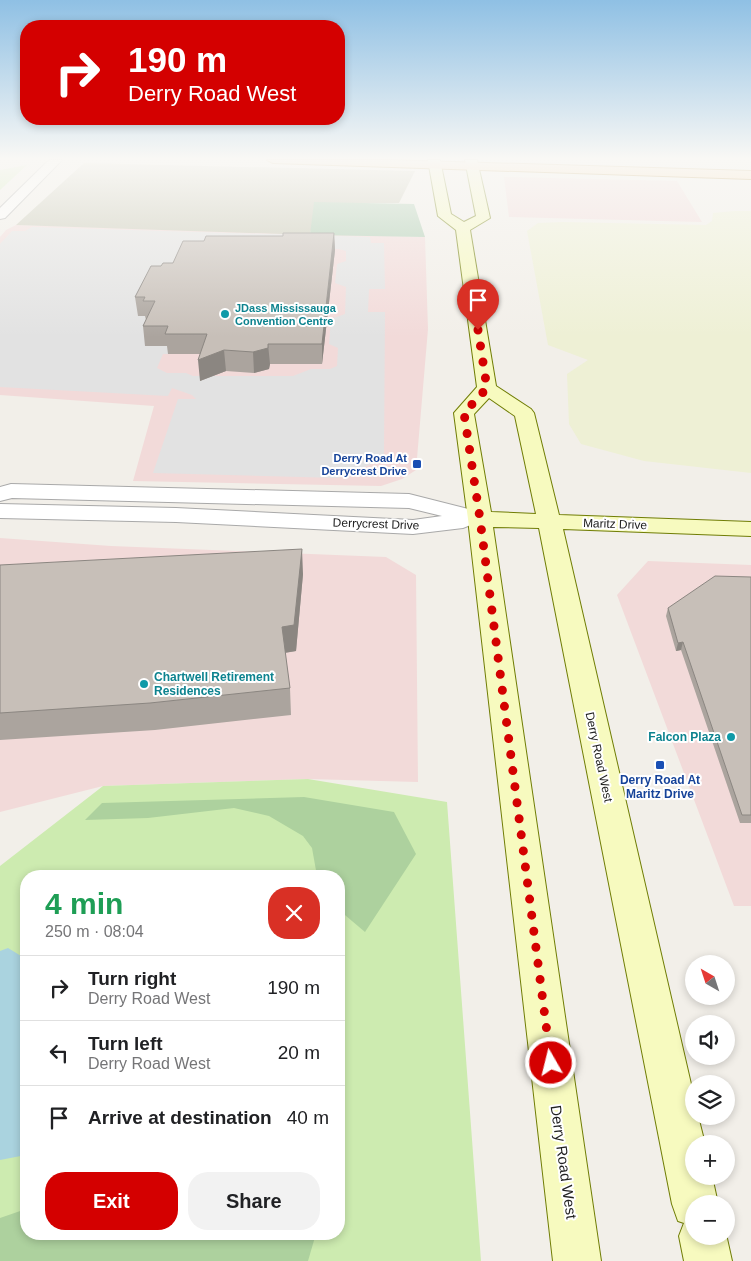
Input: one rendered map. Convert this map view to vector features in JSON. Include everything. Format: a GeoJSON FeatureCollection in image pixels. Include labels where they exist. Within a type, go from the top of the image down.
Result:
{"type":"FeatureCollection","features":[{"type":"Feature","properties":{"kind":"main road"},"geometry":{"type":"LineString","coordinates":[[449,219],[463,228],[487,388]]}},
{"type":"Feature","properties":{"kind":"main road"},"geometry":{"type":"LineString","coordinates":[[463,228],[481,219]]}},
{"type":"Feature","properties":{"kind":"main road","name":"Derry Road West"},"geometry":{"type":"LineString","coordinates":[[577,1261],[480,519],[464,413],[487,388],[524,413],[549,521],[693,1195]]}},
{"type":"Feature","properties":{"kind":"main road","name":"Maritz Drive"},"geometry":{"type":"LineString","coordinates":[[480,519],[751,529]]}},
{"type":"Feature","properties":{"kind":"main road"},"geometry":{"type":"LineString","coordinates":[[705,1245],[708,1261]]}},
{"type":"Feature","properties":{"kind":"street","name":"Derrycrest Drive"},"geometry":{"type":"LineString","coordinates":[[0,494],[11,491],[409,501],[480,519]]}},
{"type":"Feature","properties":{"kind":"street","name":"Derrycrest Drive"},"geometry":{"type":"LineString","coordinates":[[0,511],[176,515],[413,527],[480,519]]}},
{"type":"Feature","properties":{"kind":"shaded area"},"geometry":{"type":"Polygon","coordinates":[[[23,219],[314,219],[310,235],[16,225],[23,219]]]}},
{"type":"Feature","properties":{"kind":"shaded area"},"geometry":{"type":"Polygon","coordinates":[[[580,219],[700,219],[702,222],[580,219]]]}},
{"type":"Feature","properties":{"kind":"shaded area"},"geometry":{"type":"Polygon","coordinates":[[[712,219],[751,219],[751,473],[644,461],[581,444],[569,424],[567,374],[588,360],[548,345],[527,231],[538,223],[706,225],[712,219]]]}},
{"type":"Feature","properties":{"kind":"shaded area"},"geometry":{"type":"Polygon","coordinates":[[[16,225],[425,237],[428,329],[416,470],[402,479],[381,486],[133,481],[154,406],[0,395],[0,237],[6,230],[16,225]]]}},
{"type":"Feature","properties":{"kind":"shaded area"},"geometry":{"type":"Polygon","coordinates":[[[32,227],[370,237],[371,243],[384,243],[385,289],[369,289],[368,312],[385,312],[384,453],[379,461],[338,478],[153,473],[178,399],[196,399],[192,395],[172,388],[168,396],[0,387],[0,244],[12,231],[25,231],[32,227]],[[265,248],[138,316],[148,316],[171,346],[168,354],[163,354],[157,368],[167,373],[186,373],[193,376],[293,376],[311,369],[330,369],[337,366],[338,348],[329,344],[331,319],[345,314],[346,287],[335,283],[337,264],[346,261],[346,251],[339,249],[265,248]]]}},
{"type":"Feature","properties":{"kind":"shaded area"},"geometry":{"type":"Polygon","coordinates":[[[0,538],[111,546],[386,557],[416,575],[418,782],[308,779],[103,786],[0,812],[0,538]]]}},
{"type":"Feature","properties":{"kind":"shaded area"},"geometry":{"type":"Polygon","coordinates":[[[648,561],[751,565],[751,906],[734,906],[617,595],[648,561]]]}},
{"type":"Feature","properties":{"kind":"green space"},"geometry":{"type":"Polygon","coordinates":[[[312,219],[419,219],[425,237],[310,235],[312,219]]]}},
{"type":"Feature","properties":{"kind":"green space"},"geometry":{"type":"Polygon","coordinates":[[[308,779],[447,802],[481,1261],[0,1261],[0,866],[103,786],[308,779]]]}},
{"type":"Feature","properties":{"kind":"green space"},"geometry":{"type":"Polygon","coordinates":[[[304,797],[394,812],[416,854],[365,932],[345,915],[345,870],[316,870],[312,848],[303,836],[269,816],[234,808],[148,818],[85,820],[102,803],[304,797]]]}},
{"type":"Feature","properties":{"kind":"green space"},"geometry":{"type":"Polygon","coordinates":[[[20,1211],[20,1240],[314,1240],[308,1261],[0,1261],[0,1218],[20,1211]]]}},
{"type":"Feature","properties":{"kind":"water"},"geometry":{"type":"Polygon","coordinates":[[[8,948],[20,955],[20,1156],[0,1160],[0,951],[8,948]]]}},
{"type":"Feature","properties":{"kind":"building","name":"JDass Mississauga Convention Centre"},"geometry":{"type":"Polygon","coordinates":[[[283,233],[334,233],[322,344],[268,344],[268,348],[253,352],[224,350],[198,360],[207,334],[165,334],[168,326],[143,326],[155,301],[143,301],[145,297],[135,297],[151,266],[173,263],[183,241],[204,241],[206,236],[283,236],[283,233]]]}},
{"type":"Feature","properties":{"kind":"building","name":"Chartwell Retirement Residences"},"geometry":{"type":"Polygon","coordinates":[[[302,549],[294,625],[282,627],[290,688],[150,703],[0,713],[0,565],[302,549]]]}},
{"type":"Feature","properties":{"kind":"building","name":"Falcon Plaza"},"geometry":{"type":"Polygon","coordinates":[[[715,576],[751,577],[751,815],[742,815],[683,642],[678,643],[668,608],[715,576]]]}},
{"type":"Feature","properties":{"kind":"place","name":"JDass Mississauga Convention Centre"},"geometry":{"type":"Point","coordinates":[225,314]}},
{"type":"Feature","properties":{"kind":"place","name":"Derry Road At Derrycrest Drive"},"geometry":{"type":"Point","coordinates":[417,464]}},
{"type":"Feature","properties":{"kind":"place","name":"Chartwell Retirement Residences"},"geometry":{"type":"Point","coordinates":[144,684]}},
{"type":"Feature","properties":{"kind":"place","name":"Falcon Plaza"},"geometry":{"type":"Point","coordinates":[731,737]}},
{"type":"Feature","properties":{"kind":"place","name":"Derry Road At Maritz Drive"},"geometry":{"type":"Point","coordinates":[660,765]}},
{"type":"Feature","properties":{"kind":"route"},"geometry":{"type":"LineString","coordinates":[[478,330],[487,388],[464,413],[480,519],[551,1063]]}}]}
